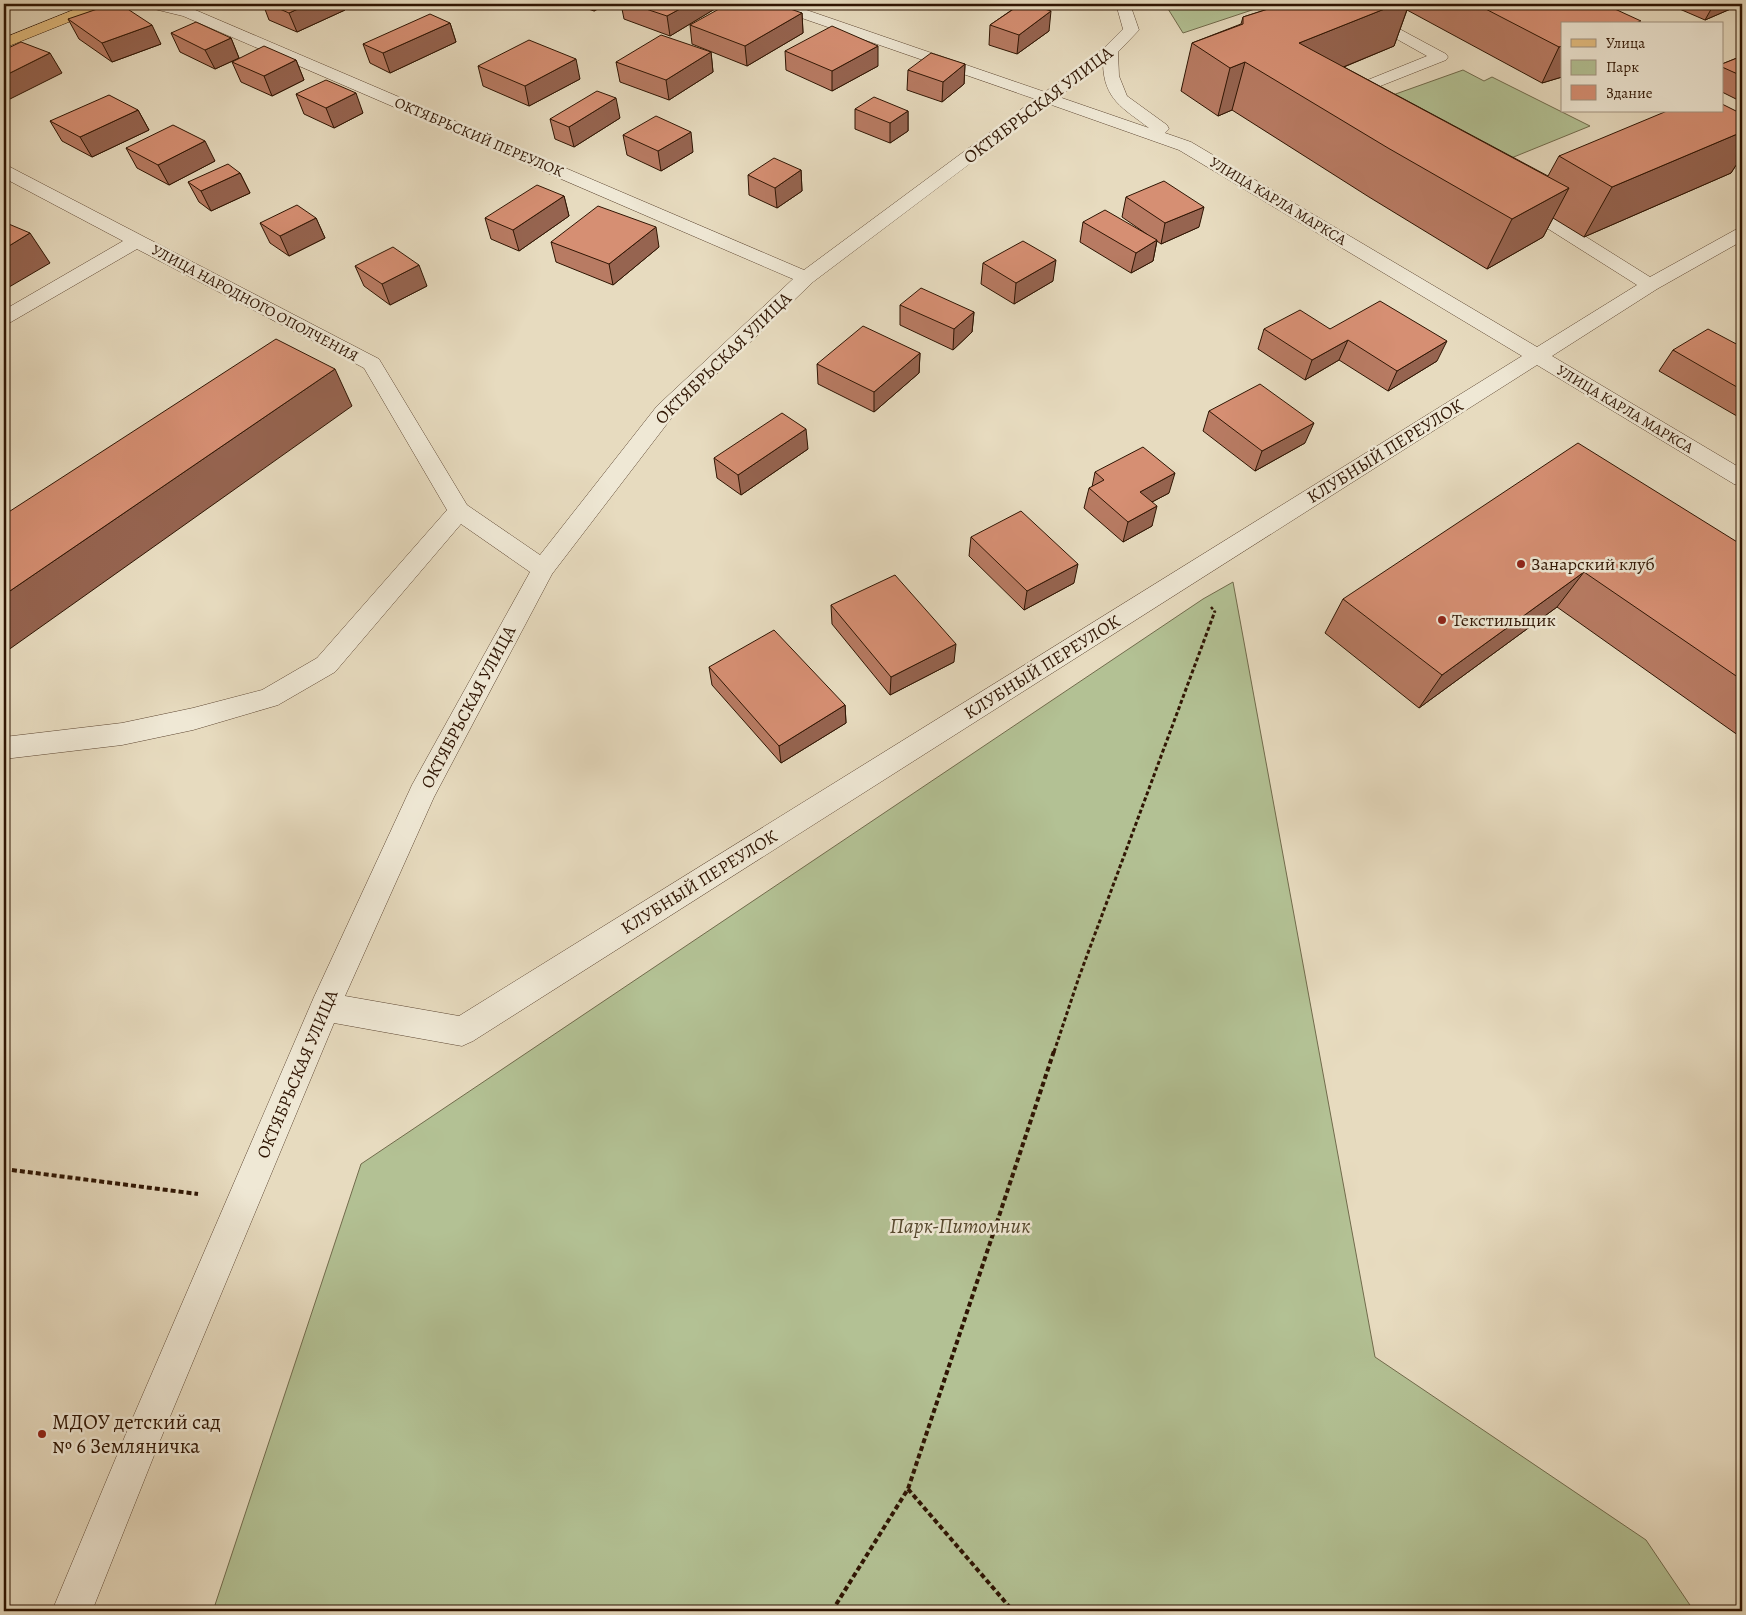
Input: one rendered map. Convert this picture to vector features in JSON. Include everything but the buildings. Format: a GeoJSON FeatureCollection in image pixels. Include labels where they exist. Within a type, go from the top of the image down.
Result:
{"type":"FeatureCollection","features":[{"type":"Feature","properties":{"kind":"main road"},"geometry":{"type":"LineString","coordinates":[[4,43],[101,4]]}},
{"type":"Feature","properties":{"kind":"street","name":"ОКТЯБРЬСКИЙ ПЕРЕУЛОК"},"geometry":{"type":"LineString","coordinates":[[151,4],[188,12],[806,278]]}},
{"type":"Feature","properties":{"kind":"street","name":"УЛИЦА КАРЛА МАРКСА"},"geometry":{"type":"LineString","coordinates":[[775,4],[1185,146],[1742,479]]}},
{"type":"Feature","properties":{"kind":"street","name":"ОКТЯБРЬСКАЯ УЛИЦА"},"geometry":{"type":"LineString","coordinates":[[72,1611],[325,1007],[422,793],[543,569],[665,411],[806,278],[1110,52],[1132,30],[1123,4]]}},
{"type":"Feature","properties":{"kind":"street"},"geometry":{"type":"LineString","coordinates":[[1355,10],[1440,57],[1339,97],[1356,107]]}},
{"type":"Feature","properties":{"kind":"street"},"geometry":{"type":"LineString","coordinates":[[1110,52],[1111,76],[1120,98],[1185,146]]}},
{"type":"Feature","properties":{"kind":"street","name":"УЛИЦА НАРОДНОГО ОПОЛЧЕНИЯ"},"geometry":{"type":"LineString","coordinates":[[4,171],[372,364],[459,510],[543,569]]}},
{"type":"Feature","properties":{"kind":"street"},"geometry":{"type":"LineString","coordinates":[[1527,188],[1505,194],[1650,285]]}},
{"type":"Feature","properties":{"kind":"street","name":"КЛУБНЫЙ ПЕРЕУЛОК"},"geometry":{"type":"LineString","coordinates":[[325,1007],[462,1031],[1650,285],[1742,234]]}},
{"type":"Feature","properties":{"kind":"street"},"geometry":{"type":"LineString","coordinates":[[4,318],[137,241]]}},
{"type":"Feature","properties":{"kind":"street"},"geometry":{"type":"LineString","coordinates":[[4,748],[122,734],[194,719],[269,698],[326,665],[459,510]]}},
{"type":"Feature","properties":{"kind":"path"},"geometry":{"type":"LineString","coordinates":[[832,1611],[908,1489],[1078,977],[1215,611],[1182,578]]}},
{"type":"Feature","properties":{"kind":"path"},"geometry":{"type":"LineString","coordinates":[[4,1169],[243,1200]]}},
{"type":"Feature","properties":{"kind":"path"},"geometry":{"type":"LineString","coordinates":[[908,1489],[1013,1611]]}},
{"type":"Feature","properties":{"kind":"green space"},"geometry":{"type":"Polygon","coordinates":[[[1165,4],[1297,4],[1276,16],[1261,7],[1183,33],[1165,4]]]}},
{"type":"Feature","properties":{"kind":"green space"},"geometry":{"type":"Polygon","coordinates":[[[1463,70],[1484,81],[1492,77],[1590,126],[1499,163],[1376,101],[1463,70]]]}},
{"type":"Feature","properties":{"kind":"green space","name":"Парк-Питомник"},"geometry":{"type":"Polygon","coordinates":[[[1233,582],[1375,1357],[1646,1540],[1694,1611],[213,1611],[361,1164],[1203,599],[1233,582]]]}},
{"type":"Feature","properties":{"kind":"place","name":"Занарский клуб"},"geometry":{"type":"Point","coordinates":[1521,564]}},
{"type":"Feature","properties":{"kind":"place","name":"Текстильщик"},"geometry":{"type":"Point","coordinates":[1442,620]}},
{"type":"Feature","properties":{"kind":"place","name":"МДОУ детский сад № 6 Земляничка"},"geometry":{"type":"Point","coordinates":[42,1434]}}]}
